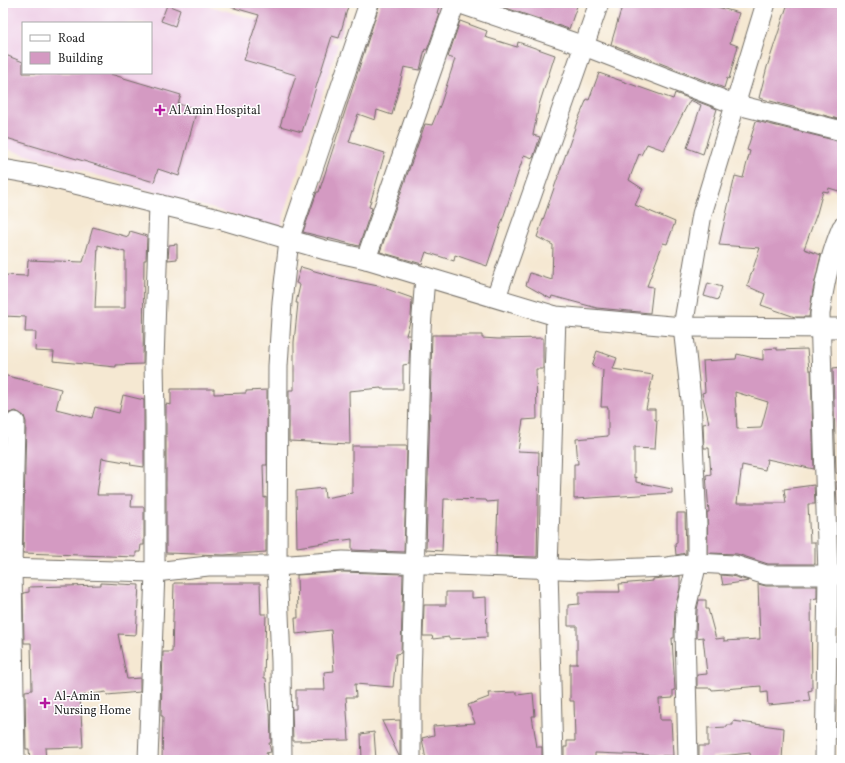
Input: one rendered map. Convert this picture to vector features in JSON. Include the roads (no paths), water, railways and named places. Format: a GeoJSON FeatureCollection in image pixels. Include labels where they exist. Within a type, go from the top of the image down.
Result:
{"type":"FeatureCollection","features":[{"type":"Feature","properties":{"kind":"street"},"geometry":{"type":"LineString","coordinates":[[282,760],[281,662],[277,566],[278,366],[282,302],[289,240],[369,3]]}},
{"type":"Feature","properties":{"kind":"street"},"geometry":{"type":"LineString","coordinates":[[366,259],[457,3],[584,46],[734,104],[842,131]]}},
{"type":"Feature","properties":{"kind":"street"},"geometry":{"type":"LineString","coordinates":[[496,298],[598,3]]}},
{"type":"Feature","properties":{"kind":"street"},"geometry":{"type":"LineString","coordinates":[[688,760],[685,630],[686,608],[697,563],[696,476],[691,400],[683,327],[702,214],[734,104],[766,3]]}},
{"type":"Feature","properties":{"kind":"street"},"geometry":{"type":"LineString","coordinates":[[3,169],[38,175],[219,219],[289,240],[366,259],[425,278],[556,316],[683,327],[842,328]]}},
{"type":"Feature","properties":{"kind":"street"},"geometry":{"type":"LineString","coordinates":[[148,760],[155,572],[154,362],[159,204]]}},
{"type":"Feature","properties":{"kind":"street"},"geometry":{"type":"LineString","coordinates":[[826,760],[835,575],[820,328],[824,286],[835,244],[842,227]]}},
{"type":"Feature","properties":{"kind":"street"},"geometry":{"type":"LineString","coordinates":[[412,760],[414,564],[421,329],[425,278]]}},
{"type":"Feature","properties":{"kind":"street"},"geometry":{"type":"LineString","coordinates":[[553,760],[548,569],[556,316]]}},
{"type":"Feature","properties":{"kind":"street"},"geometry":{"type":"LineString","coordinates":[[15,422],[7,567],[15,760]]}},
{"type":"Feature","properties":{"kind":"street"},"geometry":{"type":"LineString","coordinates":[[7,567],[155,572],[208,566],[277,566],[343,561],[414,564],[474,564],[548,569],[667,567],[697,563],[734,565],[766,575],[835,575]]}},
{"type":"Feature","properties":{"kind":"place","name":"Al Amin Hospital"},"geometry":{"type":"Point","coordinates":[160,110]}},
{"type":"Feature","properties":{"kind":"place","name":"Al-Amin Nursing Home"},"geometry":{"type":"Point","coordinates":[45,703]}}]}
